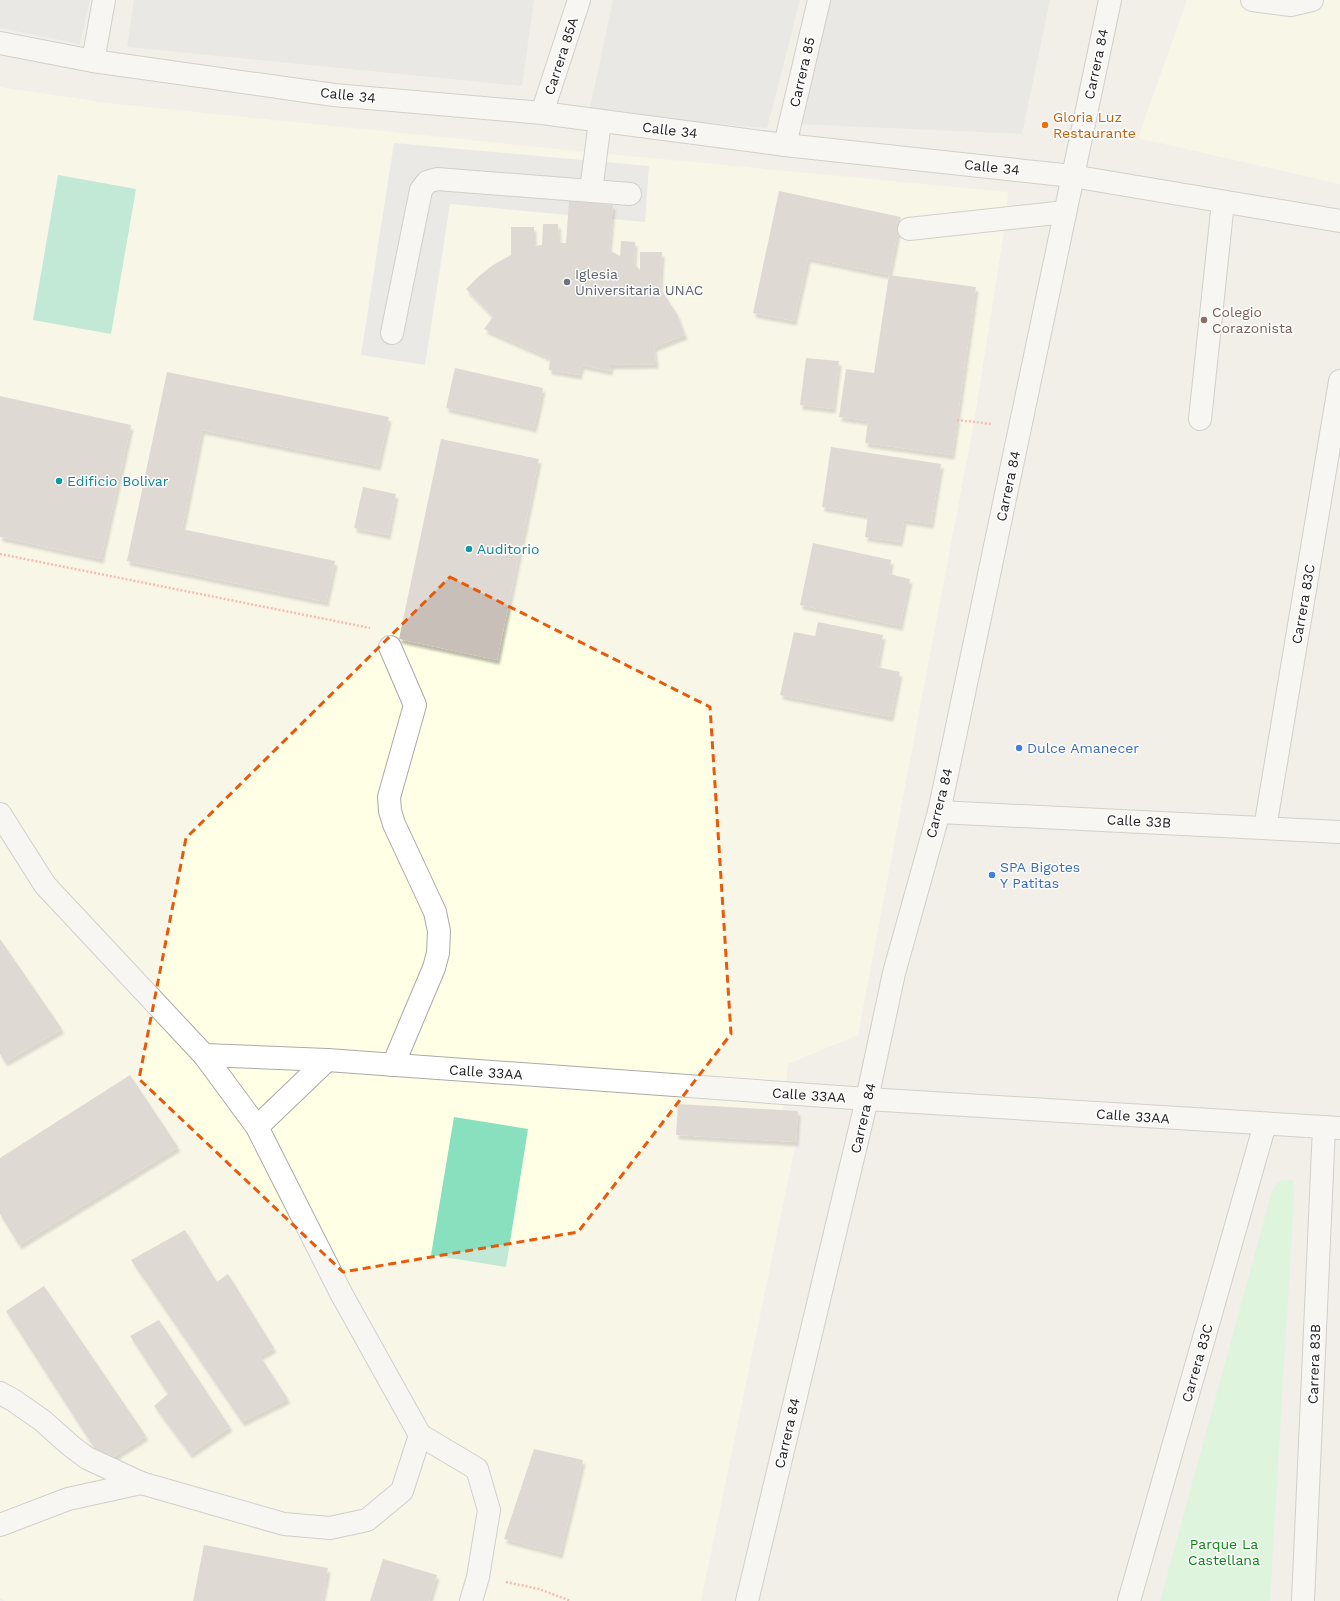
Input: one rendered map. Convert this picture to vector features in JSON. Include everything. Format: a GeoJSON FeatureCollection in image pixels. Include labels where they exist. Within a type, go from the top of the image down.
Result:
{"type":"FeatureCollection","features":[{"type":"Feature","properties":{"kind":"street"},"geometry":{"type":"LineString","coordinates":[[93,61],[104,0]]}},
{"type":"Feature","properties":{"kind":"street","name":"Carrera 85A"},"geometry":{"type":"LineString","coordinates":[[542,113],[579,0]]}},
{"type":"Feature","properties":{"kind":"street","name":"Carrera 85"},"geometry":{"type":"LineString","coordinates":[[785,144],[819,0]]}},
{"type":"Feature","properties":{"kind":"street","name":"Carrera 84"},"geometry":{"type":"LineString","coordinates":[[747,1601],[867,1099],[894,972],[939,812],[1110,0]]}},
{"type":"Feature","properties":{"kind":"street"},"geometry":{"type":"LineString","coordinates":[[1252,0],[1291,5],[1312,0]]}},
{"type":"Feature","properties":{"kind":"street","name":"Calle 34"},"geometry":{"type":"LineString","coordinates":[[0,43],[93,61],[334,95],[542,113],[785,144],[1072,176],[1340,221]]}},
{"type":"Feature","properties":{"kind":"street"},"geometry":{"type":"LineString","coordinates":[[592,191],[600,121]]}},
{"type":"Feature","properties":{"kind":"street"},"geometry":{"type":"LineString","coordinates":[[392,333],[421,190],[427,182],[436,179],[630,194]]}},
{"type":"Feature","properties":{"kind":"street"},"geometry":{"type":"LineString","coordinates":[[1200,418],[1223,202]]}},
{"type":"Feature","properties":{"kind":"street"},"geometry":{"type":"LineString","coordinates":[[909,229],[1065,212]]}},
{"type":"Feature","properties":{"kind":"street","name":"Carrera 83C"},"geometry":{"type":"LineString","coordinates":[[1265,828],[1340,381]]}},
{"type":"Feature","properties":{"kind":"street"},"geometry":{"type":"LineString","coordinates":[[390,648],[414,705],[389,797],[390,810],[394,824],[435,912],[439,931],[438,953],[434,968],[393,1065]]}},
{"type":"Feature","properties":{"kind":"street","name":"Calle 33B"},"geometry":{"type":"LineString","coordinates":[[939,812],[1340,832]]}},
{"type":"Feature","properties":{"kind":"street"},"geometry":{"type":"LineString","coordinates":[[0,814],[45,885],[204,1055],[257,1127],[342,1295],[420,1435],[477,1469],[489,1510],[478,1577],[471,1601]]}},
{"type":"Feature","properties":{"kind":"street","name":"Calle 33AA"},"geometry":{"type":"LineString","coordinates":[[204,1055],[327,1060],[867,1099],[1332,1128]]}},
{"type":"Feature","properties":{"kind":"street"},"geometry":{"type":"LineString","coordinates":[[257,1127],[327,1060]]}},
{"type":"Feature","properties":{"kind":"street","name":"Carrera 83C"},"geometry":{"type":"LineString","coordinates":[[1129,1601],[1264,1124]]}},
{"type":"Feature","properties":{"kind":"street","name":"Carrera 83B"},"geometry":{"type":"LineString","coordinates":[[1303,1601],[1332,1128]]}},
{"type":"Feature","properties":{"kind":"street"},"geometry":{"type":"LineString","coordinates":[[0,1393],[38,1417],[87,1458],[142,1483],[284,1524],[330,1528],[367,1520],[402,1491],[420,1435]]}},
{"type":"Feature","properties":{"kind":"street"},"geometry":{"type":"LineString","coordinates":[[0,1525],[68,1499],[142,1483]]}},
{"type":"Feature","properties":{"kind":"path"},"geometry":{"type":"LineString","coordinates":[[957,420],[1020,428]]}},
{"type":"Feature","properties":{"kind":"path"},"geometry":{"type":"LineString","coordinates":[[0,554],[379,629],[390,648]]}},
{"type":"Feature","properties":{"kind":"path"},"geometry":{"type":"LineString","coordinates":[[478,1577],[539,1589],[571,1601]]}},
{"type":"Feature","properties":{"kind":"highlighted area"},"geometry":{"type":"Polygon","coordinates":[[[450,577],[710,707],[731,1034],[578,1232],[343,1272],[139,1079],[186,838],[450,577]]]}},
{"type":"Feature","properties":{"kind":"shaded area"},"geometry":{"type":"Polygon","coordinates":[[[0,0],[90,0],[80,44],[0,28],[0,0]]]}},
{"type":"Feature","properties":{"kind":"shaded area"},"geometry":{"type":"Polygon","coordinates":[[[134,0],[534,0],[522,86],[127,47],[134,0]]]}},
{"type":"Feature","properties":{"kind":"shaded area"},"geometry":{"type":"Polygon","coordinates":[[[613,0],[800,0],[767,128],[589,113],[613,0]]]}},
{"type":"Feature","properties":{"kind":"shaded area"},"geometry":{"type":"Polygon","coordinates":[[[830,0],[1050,0],[1022,134],[797,124],[830,0]]]}},
{"type":"Feature","properties":{"kind":"shaded area"},"geometry":{"type":"Polygon","coordinates":[[[1187,0],[1340,0],[1340,184],[1138,138],[1187,0]]]}},
{"type":"Feature","properties":{"kind":"shaded area"},"geometry":{"type":"Polygon","coordinates":[[[0,87],[108,103],[597,153],[1008,192],[1006,219],[974,422],[858,1035],[788,1064],[783,1110],[798,1111],[796,1142],[701,1601],[6,1601],[0,1598],[0,87]]]}},
{"type":"Feature","properties":{"kind":"shaded area"},"geometry":{"type":"Polygon","coordinates":[[[394,143],[649,166],[645,222],[612,219],[613,206],[568,215],[450,204],[425,365],[361,355],[394,143]]]}},
{"type":"Feature","properties":{"kind":"green space"},"geometry":{"type":"Polygon","coordinates":[[[58,175],[136,189],[111,334],[33,320],[58,175]]]}},
{"type":"Feature","properties":{"kind":"green space"},"geometry":{"type":"Polygon","coordinates":[[[454,1117],[528,1129],[506,1267],[431,1255],[454,1117]]]}},
{"type":"Feature","properties":{"kind":"green space","name":"Parque La Castellana"},"geometry":{"type":"Polygon","coordinates":[[[1283,1180],[1293,1181],[1294,1198],[1270,1601],[1160,1601],[1272,1191],[1277,1183],[1283,1180]]]}},
{"type":"Feature","properties":{"kind":"building"},"geometry":{"type":"Polygon","coordinates":[[[779,191],[901,217],[889,275],[808,258],[794,321],[753,313],[779,191]]]}},
{"type":"Feature","properties":{"kind":"building","name":"Iglesia Universitaria UNAC"},"geometry":{"type":"Polygon","coordinates":[[[569,201],[613,205],[609,250],[620,256],[621,241],[635,242],[634,263],[640,270],[640,252],[662,252],[660,288],[677,314],[685,335],[654,347],[656,364],[611,365],[610,371],[582,365],[579,375],[549,370],[550,358],[484,329],[493,317],[466,289],[493,265],[511,255],[511,227],[534,227],[534,246],[542,245],[543,224],[558,224],[559,243],[566,243],[569,201]]]}},
{"type":"Feature","properties":{"kind":"building"},"geometry":{"type":"Polygon","coordinates":[[[889,275],[976,287],[952,455],[865,443],[868,421],[839,417],[846,369],[874,373],[889,275]]]}},
{"type":"Feature","properties":{"kind":"building"},"geometry":{"type":"Polygon","coordinates":[[[806,358],[839,361],[833,409],[800,405],[806,358]]]}},
{"type":"Feature","properties":{"kind":"building"},"geometry":{"type":"Polygon","coordinates":[[[455,368],[543,388],[534,428],[446,408],[455,368]]]}},
{"type":"Feature","properties":{"kind":"building"},"geometry":{"type":"Polygon","coordinates":[[[167,372],[389,417],[378,466],[202,430],[182,529],[335,561],[326,602],[127,561],[167,372]]]}},
{"type":"Feature","properties":{"kind":"building","name":"Edificio Bolivar"},"geometry":{"type":"Polygon","coordinates":[[[0,396],[131,425],[101,559],[0,537],[0,396]]]}},
{"type":"Feature","properties":{"kind":"building","name":"Auditorio"},"geometry":{"type":"Polygon","coordinates":[[[441,439],[539,459],[497,660],[399,639],[441,439]]]}},
{"type":"Feature","properties":{"kind":"building"},"geometry":{"type":"Polygon","coordinates":[[[831,447],[941,464],[931,524],[904,520],[900,542],[865,537],[868,515],[822,507],[831,447]]]}},
{"type":"Feature","properties":{"kind":"building"},"geometry":{"type":"Polygon","coordinates":[[[363,487],[396,494],[388,535],[354,528],[363,487]]]}},
{"type":"Feature","properties":{"kind":"building"},"geometry":{"type":"Polygon","coordinates":[[[813,543],[891,560],[889,574],[910,579],[900,626],[800,605],[813,543]]]}},
{"type":"Feature","properties":{"kind":"building"},"geometry":{"type":"Polygon","coordinates":[[[818,622],[883,635],[877,667],[900,672],[891,717],[780,695],[794,632],[815,636],[818,622]]]}},
{"type":"Feature","properties":{"kind":"building"},"geometry":{"type":"Polygon","coordinates":[[[0,939],[62,1029],[5,1062],[0,1054],[0,939]]]}},
{"type":"Feature","properties":{"kind":"building"},"geometry":{"type":"Polygon","coordinates":[[[130,1075],[178,1147],[19,1245],[0,1214],[0,1158],[130,1075]]]}},
{"type":"Feature","properties":{"kind":"building"},"geometry":{"type":"Polygon","coordinates":[[[678,1104],[798,1111],[796,1142],[676,1135],[678,1104]]]}},
{"type":"Feature","properties":{"kind":"building"},"geometry":{"type":"Polygon","coordinates":[[[185,1230],[217,1282],[228,1274],[274,1348],[260,1356],[288,1399],[242,1422],[131,1260],[185,1230]]]}},
{"type":"Feature","properties":{"kind":"building"},"geometry":{"type":"Polygon","coordinates":[[[44,1286],[146,1436],[104,1463],[6,1311],[44,1286]]]}},
{"type":"Feature","properties":{"kind":"building"},"geometry":{"type":"Polygon","coordinates":[[[159,1320],[230,1427],[190,1454],[154,1406],[168,1394],[130,1336],[159,1320]]]}},
{"type":"Feature","properties":{"kind":"building"},"geometry":{"type":"Polygon","coordinates":[[[534,1449],[583,1460],[560,1554],[504,1539],[534,1449]]]}},
{"type":"Feature","properties":{"kind":"building"},"geometry":{"type":"Polygon","coordinates":[[[204,1545],[328,1568],[322,1601],[193,1601],[204,1545]]]}},
{"type":"Feature","properties":{"kind":"building"},"geometry":{"type":"Polygon","coordinates":[[[383,1559],[437,1575],[429,1601],[370,1601],[383,1559]]]}},
{"type":"Feature","properties":{"kind":"place","name":"Gloria Luz Restaurante"},"geometry":{"type":"Point","coordinates":[1045,125]}},
{"type":"Feature","properties":{"kind":"place","name":"Iglesia Universitaria UNAC"},"geometry":{"type":"Point","coordinates":[567,282]}},
{"type":"Feature","properties":{"kind":"place","name":"Colegio Corazonista"},"geometry":{"type":"Point","coordinates":[1204,320]}},
{"type":"Feature","properties":{"kind":"place","name":"Edificio Bolivar"},"geometry":{"type":"Point","coordinates":[59,481]}},
{"type":"Feature","properties":{"kind":"place","name":"Auditorio"},"geometry":{"type":"Point","coordinates":[469,549]}},
{"type":"Feature","properties":{"kind":"place","name":"Dulce Amanecer"},"geometry":{"type":"Point","coordinates":[1019,748]}},
{"type":"Feature","properties":{"kind":"place","name":"SPA Bigotes Y Patitas"},"geometry":{"type":"Point","coordinates":[992,875]}}]}
